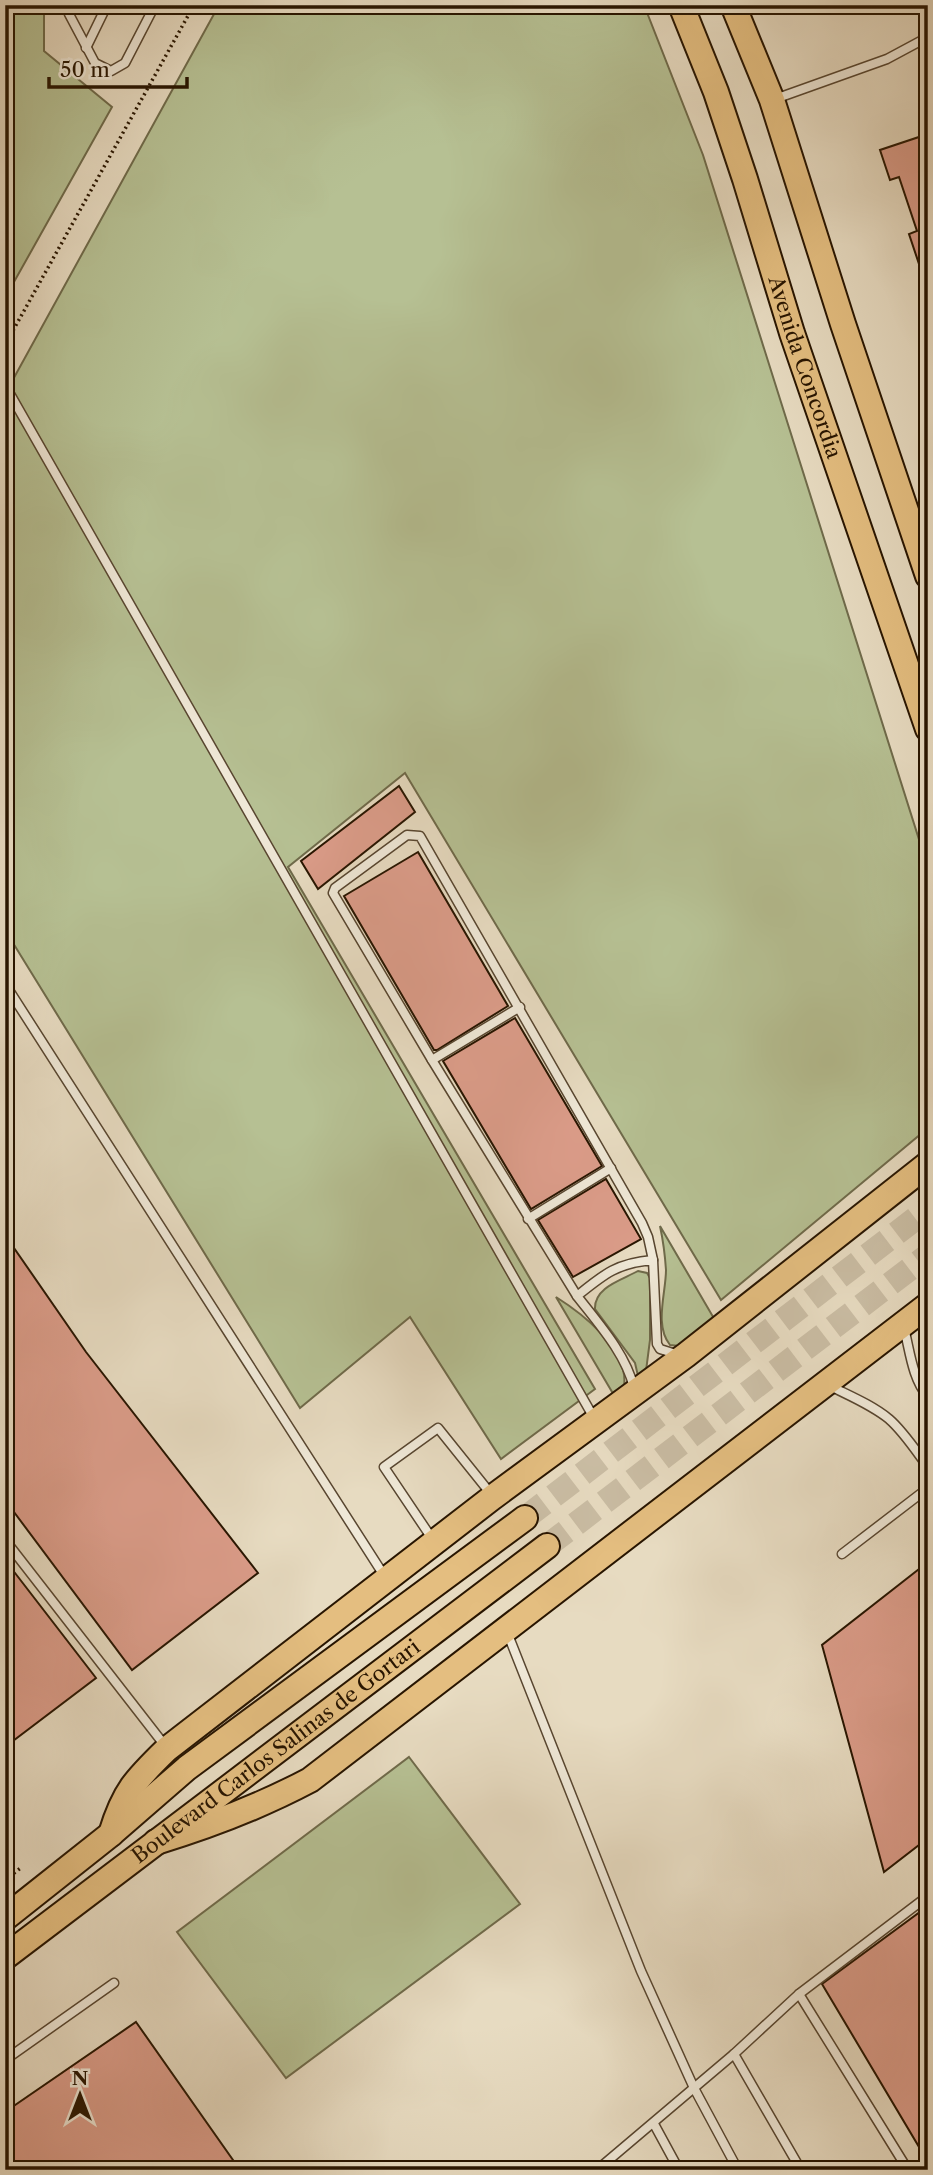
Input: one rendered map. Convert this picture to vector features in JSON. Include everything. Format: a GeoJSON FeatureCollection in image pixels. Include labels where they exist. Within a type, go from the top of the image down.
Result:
{"type":"FeatureCollection","features":[{"type":"Feature","properties":{"kind":"main road","name":"Avenida Concordia"},"geometry":{"type":"LineString","coordinates":[[681,5],[716,92],[797,347],[928,729]]}},
{"type":"Feature","properties":{"kind":"main road"},"geometry":{"type":"LineString","coordinates":[[733,5],[772,100],[843,324],[928,576]]}},
{"type":"Feature","properties":{"kind":"main road"},"geometry":{"type":"LineString","coordinates":[[111,1834],[126,1793],[167,1748],[493,1497],[686,1355],[928,1164]]}},
{"type":"Feature","properties":{"kind":"main road"},"geometry":{"type":"LineString","coordinates":[[156,1842],[201,1828],[310,1780],[928,1304]]}},
{"type":"Feature","properties":{"kind":"main road","name":"Boulevard Carlos Salinas de Gortari"},"geometry":{"type":"LineString","coordinates":[[5,1918],[111,1834],[187,1768],[525,1518]]}},
{"type":"Feature","properties":{"kind":"main road","name":"Boulevard Carlos Salinas de Gortari"},"geometry":{"type":"LineString","coordinates":[[5,1957],[547,1546]]}},
{"type":"Feature","properties":{"kind":"lane"},"geometry":{"type":"LineString","coordinates":[[70,5],[69,14],[95,63],[111,71],[125,63],[155,5]]}},
{"type":"Feature","properties":{"kind":"lane"},"geometry":{"type":"LineString","coordinates":[[86,48],[107,5]]}},
{"type":"Feature","properties":{"kind":"lane"},"geometry":{"type":"LineString","coordinates":[[772,100],[887,59],[928,37]]}},
{"type":"Feature","properties":{"kind":"lane"},"geometry":{"type":"LineString","coordinates":[[10,394],[595,1421]]}},
{"type":"Feature","properties":{"kind":"lane"},"geometry":{"type":"LineString","coordinates":[[634,1392],[630,1376],[611,1342],[577,1297],[528,1219],[333,893],[335,888],[407,835],[420,836],[642,1223],[653,1260],[659,1347],[675,1354],[686,1355]]}},
{"type":"Feature","properties":{"kind":"lane"},"geometry":{"type":"LineString","coordinates":[[5,984],[386,1580]]}},
{"type":"Feature","properties":{"kind":"lane"},"geometry":{"type":"LineString","coordinates":[[432,1060],[520,1007]]}},
{"type":"Feature","properties":{"kind":"lane"},"geometry":{"type":"LineString","coordinates":[[528,1219],[611,1168]]}},
{"type":"Feature","properties":{"kind":"lane"},"geometry":{"type":"LineString","coordinates":[[577,1297],[620,1266],[653,1260]]}},
{"type":"Feature","properties":{"kind":"lane"},"geometry":{"type":"LineString","coordinates":[[903,1323],[915,1372],[928,1397]]}},
{"type":"Feature","properties":{"kind":"lane"},"geometry":{"type":"LineString","coordinates":[[824,1383],[870,1406],[889,1419],[928,1467]]}},
{"type":"Feature","properties":{"kind":"lane"},"geometry":{"type":"LineString","coordinates":[[434,1543],[384,1468],[438,1428],[493,1497]]}},
{"type":"Feature","properties":{"kind":"lane"},"geometry":{"type":"LineString","coordinates":[[842,1554],[928,1488]]}},
{"type":"Feature","properties":{"kind":"lane"},"geometry":{"type":"LineString","coordinates":[[5,1539],[167,1748]]}},
{"type":"Feature","properties":{"kind":"lane"},"geometry":{"type":"LineString","coordinates":[[506,1629],[641,1971],[694,2088],[738,2170]]}},
{"type":"Feature","properties":{"kind":"lane"},"geometry":{"type":"LineString","coordinates":[[597,2170],[654,2124],[799,1994],[928,1896]]}},
{"type":"Feature","properties":{"kind":"lane"},"geometry":{"type":"LineString","coordinates":[[5,2060],[114,1983]]}},
{"type":"Feature","properties":{"kind":"lane"},"geometry":{"type":"LineString","coordinates":[[799,1994],[908,2170]]}},
{"type":"Feature","properties":{"kind":"lane"},"geometry":{"type":"LineString","coordinates":[[734,2054],[801,2170]]}},
{"type":"Feature","properties":{"kind":"lane"},"geometry":{"type":"LineString","coordinates":[[654,2124],[679,2170]]}},
{"type":"Feature","properties":{"kind":"path"},"geometry":{"type":"LineString","coordinates":[[5,345],[194,5]]}},
{"type":"Feature","properties":{"kind":"path"},"geometry":{"type":"LineString","coordinates":[[5,1880],[22,1867]]}},
{"type":"Feature","properties":{"kind":"green space"},"geometry":{"type":"Polygon","coordinates":[[[5,5],[44,5],[44,51],[112,107],[5,298],[5,5]]]}},
{"type":"Feature","properties":{"kind":"green space"},"geometry":{"type":"Polygon","coordinates":[[[219,5],[644,5],[703,155],[928,868],[928,1128],[721,1300],[405,773],[288,867],[595,1389],[501,1459],[410,1317],[300,1408],[5,930],[5,394],[219,5]]]}},
{"type":"Feature","properties":{"kind":"green space"},"geometry":{"type":"Polygon","coordinates":[[[660,1226],[719,1327],[680,1346],[670,1345],[663,1328],[666,1270],[660,1226]]]}},
{"type":"Feature","properties":{"kind":"green space"},"geometry":{"type":"Polygon","coordinates":[[[638,1271],[647,1273],[650,1278],[650,1340],[646,1371],[638,1376],[635,1363],[595,1309],[596,1301],[604,1290],[638,1271]]]}},
{"type":"Feature","properties":{"kind":"green space"},"geometry":{"type":"Polygon","coordinates":[[[556,1297],[586,1319],[612,1347],[624,1377],[623,1398],[618,1402],[556,1297]]]}},
{"type":"Feature","properties":{"kind":"green space"},"geometry":{"type":"Polygon","coordinates":[[[409,1757],[520,1904],[286,2078],[177,1932],[409,1757]]]}},
{"type":"Feature","properties":{"kind":"building"},"geometry":{"type":"Polygon","coordinates":[[[928,134],[928,282],[925,282],[909,234],[917,231],[899,177],[890,180],[880,150],[928,134]]]}},
{"type":"Feature","properties":{"kind":"building"},"geometry":{"type":"Polygon","coordinates":[[[399,786],[415,812],[318,889],[301,861],[399,786]]]}},
{"type":"Feature","properties":{"kind":"building"},"geometry":{"type":"Polygon","coordinates":[[[418,852],[508,1006],[437,1050],[434,1050],[344,896],[418,852]]]}},
{"type":"Feature","properties":{"kind":"building"},"geometry":{"type":"Polygon","coordinates":[[[515,1018],[602,1166],[531,1209],[443,1061],[515,1018]]]}},
{"type":"Feature","properties":{"kind":"building"},"geometry":{"type":"Polygon","coordinates":[[[606,1179],[641,1239],[573,1277],[538,1220],[606,1179]]]}},
{"type":"Feature","properties":{"kind":"building"},"geometry":{"type":"Polygon","coordinates":[[[5,1235],[86,1352],[258,1573],[132,1670],[5,1500],[5,1235]]]}},
{"type":"Feature","properties":{"kind":"building"},"geometry":{"type":"Polygon","coordinates":[[[5,1560],[96,1678],[5,1747],[5,1560]]]}},
{"type":"Feature","properties":{"kind":"building"},"geometry":{"type":"Polygon","coordinates":[[[928,1562],[928,1838],[884,1872],[822,1645],[928,1562]]]}},
{"type":"Feature","properties":{"kind":"building"},"geometry":{"type":"Polygon","coordinates":[[[928,1906],[928,2162],[822,1984],[928,1906]]]}},
{"type":"Feature","properties":{"kind":"building"},"geometry":{"type":"Polygon","coordinates":[[[136,2022],[240,2170],[5,2170],[5,2112],[136,2022]]]}},
{"type":"Feature","properties":{"kind":"tunnel"},"geometry":{"type":"LineString","coordinates":[[525,1518],[928,1209]]}},
{"type":"Feature","properties":{"kind":"tunnel"},"geometry":{"type":"LineString","coordinates":[[547,1546],[928,1255]]}}]}
